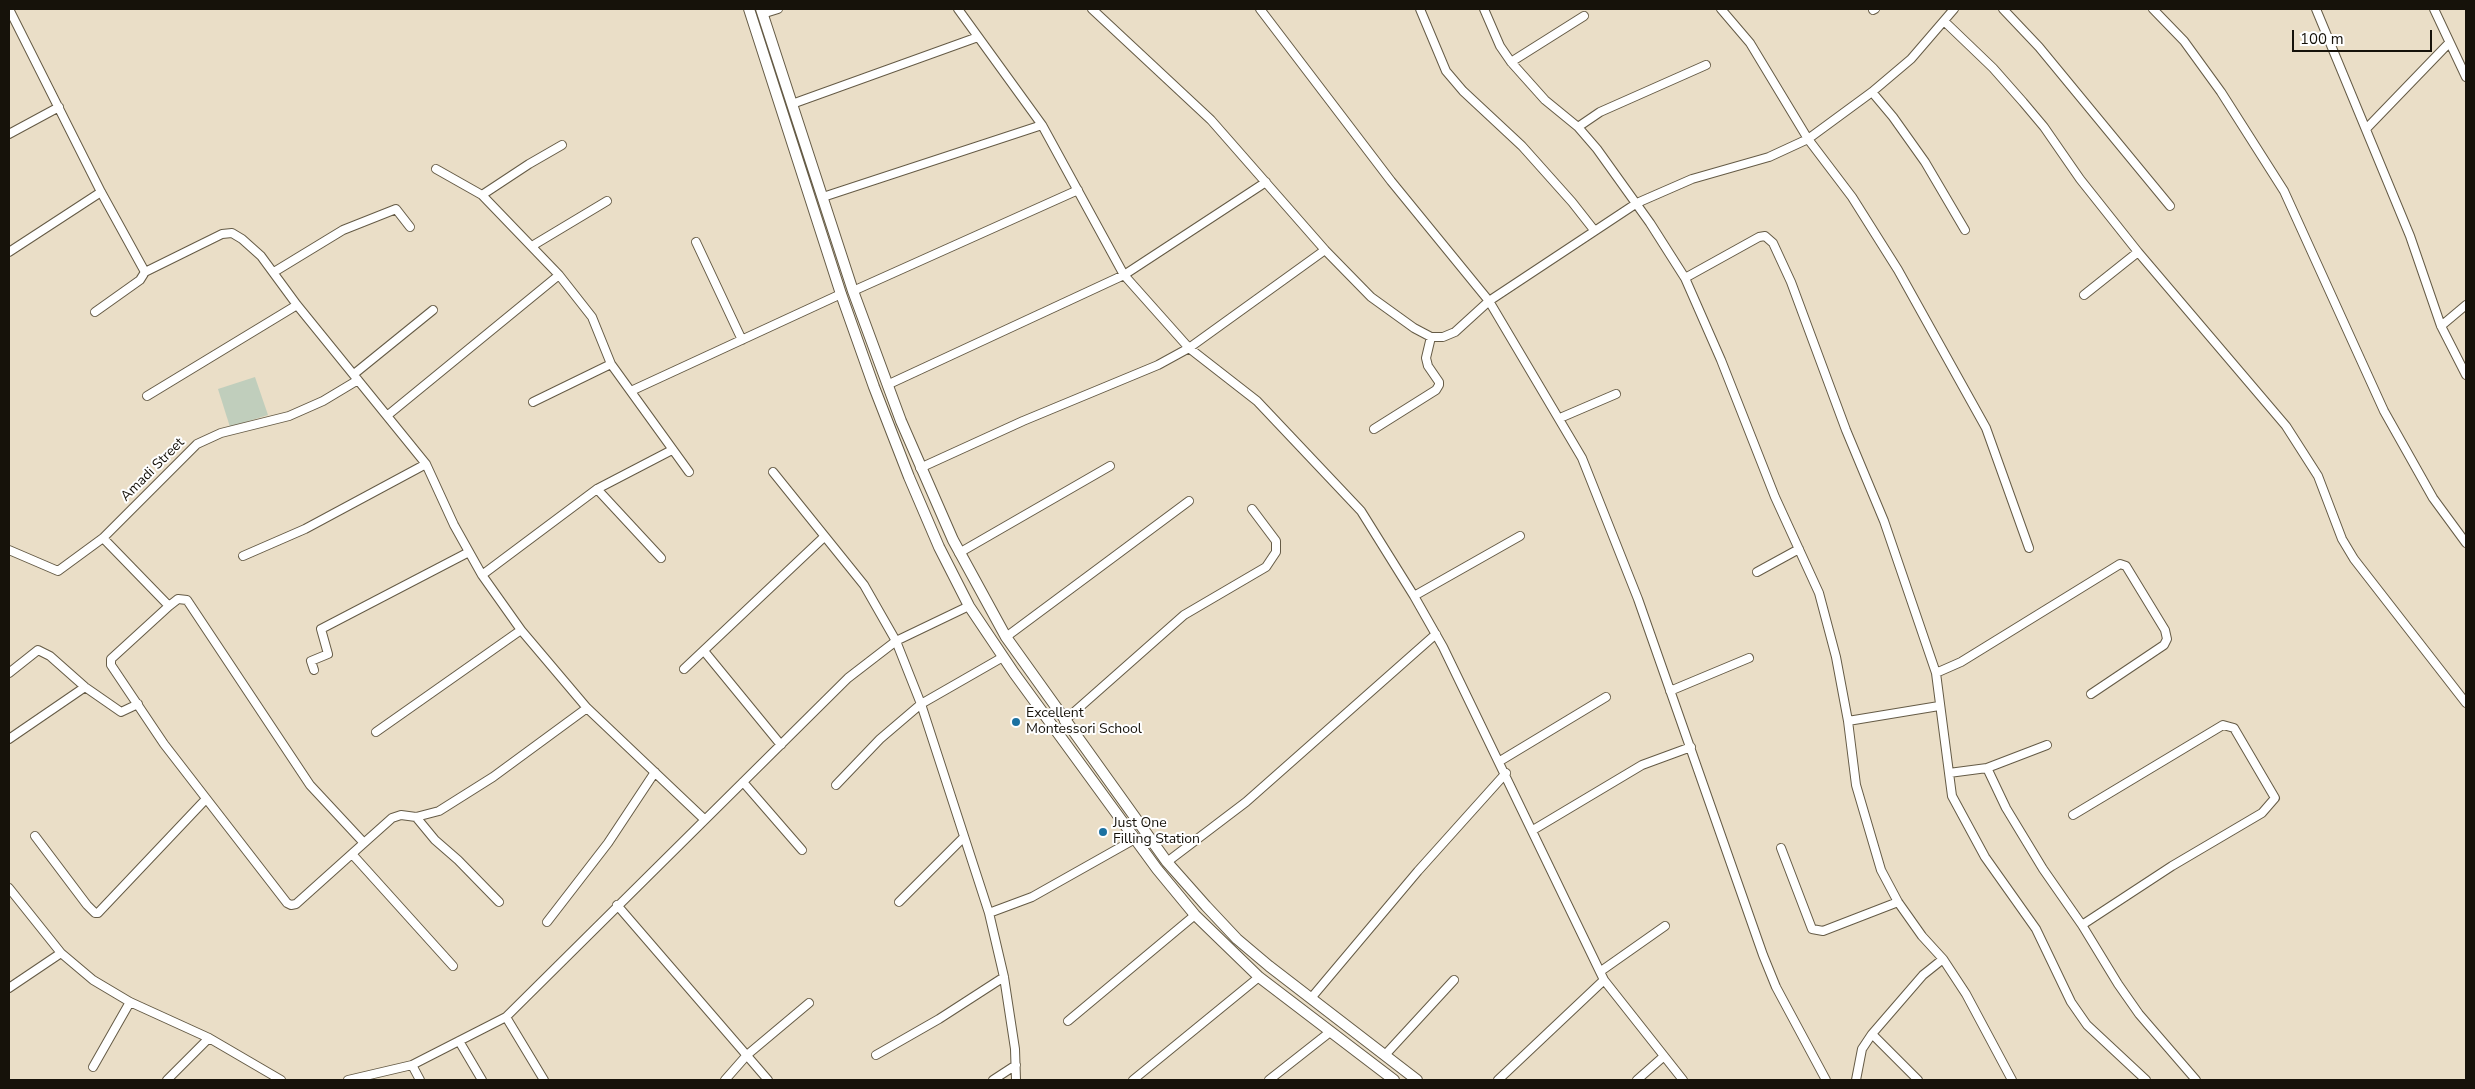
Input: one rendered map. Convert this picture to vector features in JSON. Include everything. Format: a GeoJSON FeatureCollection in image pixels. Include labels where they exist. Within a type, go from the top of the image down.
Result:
{"type":"FeatureCollection","features":[{"type":"Feature","properties":{"kind":"main road"},"geometry":{"type":"LineString","coordinates":[[749,9],[841,294],[909,477],[939,547],[969,606],[1003,657],[1135,839],[1195,915],[1259,977],[1394,1080]]}},
{"type":"Feature","properties":{"kind":"main road"},"geometry":{"type":"LineString","coordinates":[[762,11],[853,291],[887,384],[920,468],[959,553],[1006,637],[1167,862],[1238,939],[1417,1080]]}},
{"type":"Feature","properties":{"kind":"street"},"geometry":{"type":"LineString","coordinates":[[10,9],[12,21],[145,272]]}},
{"type":"Feature","properties":{"kind":"street"},"geometry":{"type":"LineString","coordinates":[[762,11],[778,9]]}},
{"type":"Feature","properties":{"kind":"street"},"geometry":{"type":"LineString","coordinates":[[958,9],[1042,125],[1124,275],[1189,348],[1257,401],[1361,511],[1436,634],[1506,773],[1601,970],[1604,980],[1683,1080]]}},
{"type":"Feature","properties":{"kind":"street"},"geometry":{"type":"LineString","coordinates":[[1092,9],[1211,120],[1325,250],[1371,297],[1414,328],[1431,337],[1443,337],[1455,332],[1489,301],[1637,203],[1692,179],[1769,157],[1808,139],[1872,92],[1911,59],[1954,9]]}},
{"type":"Feature","properties":{"kind":"street"},"geometry":{"type":"LineString","coordinates":[[1260,9],[1391,181],[1489,301],[1560,418],[1585,467],[1638,599],[1763,955],[1776,987],[1826,1080]]}},
{"type":"Feature","properties":{"kind":"street"},"geometry":{"type":"LineString","coordinates":[[1420,9],[1446,71],[1463,91],[1522,146],[1572,202],[1594,230]]}},
{"type":"Feature","properties":{"kind":"street"},"geometry":{"type":"LineString","coordinates":[[1484,9],[1500,46],[1511,62],[1545,100],[1578,127],[1597,149],[1637,203],[1685,278],[1819,593],[1836,657],[1848,720],[1856,785],[1882,870],[1898,902],[1922,936],[1943,959],[1966,994],[2012,1080]]}},
{"type":"Feature","properties":{"kind":"street"},"geometry":{"type":"LineString","coordinates":[[1721,9],[1750,43],[1808,139],[1852,196],[1898,270],[1986,428],[2029,548]]}},
{"type":"Feature","properties":{"kind":"street"},"geometry":{"type":"LineString","coordinates":[[2003,9],[2039,47],[2170,206]]}},
{"type":"Feature","properties":{"kind":"street"},"geometry":{"type":"LineString","coordinates":[[2154,9],[2184,41],[2221,92],[2284,191],[2384,411],[2432,498],[2466,543]]}},
{"type":"Feature","properties":{"kind":"street"},"geometry":{"type":"LineString","coordinates":[[2316,9],[2410,236],[2441,326],[2466,375]]}},
{"type":"Feature","properties":{"kind":"street"},"geometry":{"type":"LineString","coordinates":[[2434,9],[2466,77]]}},
{"type":"Feature","properties":{"kind":"street"},"geometry":{"type":"LineString","coordinates":[[1511,62],[1584,16]]}},
{"type":"Feature","properties":{"kind":"street"},"geometry":{"type":"LineString","coordinates":[[1944,21],[1993,68],[2039,120],[2080,179],[2138,252],[2286,426],[2318,476],[2342,539],[2354,559],[2466,703]]}},
{"type":"Feature","properties":{"kind":"street"},"geometry":{"type":"LineString","coordinates":[[792,104],[978,37]]}},
{"type":"Feature","properties":{"kind":"street"},"geometry":{"type":"LineString","coordinates":[[2366,129],[2449,43]]}},
{"type":"Feature","properties":{"kind":"street"},"geometry":{"type":"LineString","coordinates":[[1578,127],[1600,112],[1706,65]]}},
{"type":"Feature","properties":{"kind":"street"},"geometry":{"type":"LineString","coordinates":[[1872,92],[1893,117],[1925,162],[1965,230]]}},
{"type":"Feature","properties":{"kind":"street"},"geometry":{"type":"LineString","coordinates":[[9,134],[59,107]]}},
{"type":"Feature","properties":{"kind":"street"},"geometry":{"type":"LineString","coordinates":[[823,197],[1042,125]]}},
{"type":"Feature","properties":{"kind":"street"},"geometry":{"type":"LineString","coordinates":[[482,195],[528,164],[562,145]]}},
{"type":"Feature","properties":{"kind":"street"},"geometry":{"type":"LineString","coordinates":[[436,169],[482,195],[559,275],[592,317],[611,364],[672,450],[690,472]]}},
{"type":"Feature","properties":{"kind":"street"},"geometry":{"type":"LineString","coordinates":[[887,384],[1124,275],[1266,182]]}},
{"type":"Feature","properties":{"kind":"street"},"geometry":{"type":"LineString","coordinates":[[853,291],[1078,190]]}},
{"type":"Feature","properties":{"kind":"street"},"geometry":{"type":"LineString","coordinates":[[9,252],[101,192]]}},
{"type":"Feature","properties":{"kind":"street"},"geometry":{"type":"LineString","coordinates":[[532,246],[607,201]]}},
{"type":"Feature","properties":{"kind":"street"},"geometry":{"type":"LineString","coordinates":[[274,272],[343,230],[396,209],[410,227]]}},
{"type":"Feature","properties":{"kind":"street"},"geometry":{"type":"LineString","coordinates":[[95,312],[140,280],[145,272],[222,234],[232,233],[242,238],[261,256],[297,305],[388,414],[426,464],[482,575],[521,630],[587,708],[704,819]]}},
{"type":"Feature","properties":{"kind":"street"},"geometry":{"type":"LineString","coordinates":[[1685,278],[1759,237],[1765,236],[1773,243],[1791,282],[1846,430],[1884,521],[1936,673],[1952,796],[1985,857],[2036,929],[2071,1002],[2087,1025],[2146,1080]]}},
{"type":"Feature","properties":{"kind":"street"},"geometry":{"type":"LineString","coordinates":[[696,242],[742,340]]}},
{"type":"Feature","properties":{"kind":"street"},"geometry":{"type":"LineString","coordinates":[[920,468],[1158,365],[1189,348],[1325,250]]}},
{"type":"Feature","properties":{"kind":"street"},"geometry":{"type":"LineString","coordinates":[[2084,295],[2138,252]]}},
{"type":"Feature","properties":{"kind":"street"},"geometry":{"type":"LineString","coordinates":[[388,414],[559,275]]}},
{"type":"Feature","properties":{"kind":"street"},"geometry":{"type":"LineString","coordinates":[[630,391],[841,294]]}},
{"type":"Feature","properties":{"kind":"street"},"geometry":{"type":"LineString","coordinates":[[147,396],[297,305]]}},
{"type":"Feature","properties":{"kind":"street"},"geometry":{"type":"LineString","coordinates":[[2441,326],[2466,305]]}},
{"type":"Feature","properties":{"kind":"street","name":"Amadi Street"},"geometry":{"type":"LineString","coordinates":[[9,550],[58,571],[103,538],[197,444],[221,433],[289,416],[323,401],[356,377],[432,310]]}},
{"type":"Feature","properties":{"kind":"street"},"geometry":{"type":"LineString","coordinates":[[1374,429],[1436,390],[1439,386],[1439,382],[1428,366],[1426,358],[1431,337]]}},
{"type":"Feature","properties":{"kind":"street"},"geometry":{"type":"LineString","coordinates":[[533,402],[611,364]]}},
{"type":"Feature","properties":{"kind":"street"},"geometry":{"type":"LineString","coordinates":[[1560,418],[1616,394]]}},
{"type":"Feature","properties":{"kind":"street"},"geometry":{"type":"LineString","coordinates":[[482,575],[598,489],[672,450]]}},
{"type":"Feature","properties":{"kind":"street"},"geometry":{"type":"LineString","coordinates":[[243,556],[305,529],[426,464]]}},
{"type":"Feature","properties":{"kind":"street"},"geometry":{"type":"LineString","coordinates":[[959,553],[1110,466]]}},
{"type":"Feature","properties":{"kind":"street"},"geometry":{"type":"LineString","coordinates":[[773,472],[864,584],[896,641],[921,704],[990,913],[1004,977],[1016,1065],[1016,1080]]}},
{"type":"Feature","properties":{"kind":"street"},"geometry":{"type":"LineString","coordinates":[[598,489],[661,558]]}},
{"type":"Feature","properties":{"kind":"street"},"geometry":{"type":"LineString","coordinates":[[1006,637],[1189,501]]}},
{"type":"Feature","properties":{"kind":"street"},"geometry":{"type":"LineString","coordinates":[[1064,720],[1184,616],[1266,567],[1276,552],[1276,541],[1252,509]]}},
{"type":"Feature","properties":{"kind":"street"},"geometry":{"type":"LineString","coordinates":[[1414,596],[1520,536]]}},
{"type":"Feature","properties":{"kind":"street"},"geometry":{"type":"LineString","coordinates":[[684,670],[824,537]]}},
{"type":"Feature","properties":{"kind":"street"},"geometry":{"type":"LineString","coordinates":[[103,538],[169,606]]}},
{"type":"Feature","properties":{"kind":"street"},"geometry":{"type":"LineString","coordinates":[[1757,572],[1799,549]]}},
{"type":"Feature","properties":{"kind":"street"},"geometry":{"type":"LineString","coordinates":[[314,670],[311,660],[328,654],[321,629],[469,552]]}},
{"type":"Feature","properties":{"kind":"street"},"geometry":{"type":"LineString","coordinates":[[1936,673],[1961,662],[2120,564],[2126,566],[2165,630],[2167,639],[2164,645],[2091,694]]}},
{"type":"Feature","properties":{"kind":"street"},"geometry":{"type":"LineString","coordinates":[[364,843],[310,785],[187,600],[178,599],[111,659],[111,664],[138,704],[206,799],[286,903],[291,905],[296,904],[392,818],[401,815],[416,817],[439,810],[493,777],[587,708]]}},
{"type":"Feature","properties":{"kind":"street"},"geometry":{"type":"LineString","coordinates":[[348,1080],[412,1065],[506,1017],[848,678],[896,641],[969,606]]}},
{"type":"Feature","properties":{"kind":"street"},"geometry":{"type":"LineString","coordinates":[[376,732],[521,630]]}},
{"type":"Feature","properties":{"kind":"street"},"geometry":{"type":"LineString","coordinates":[[1167,862],[1246,802],[1436,634]]}},
{"type":"Feature","properties":{"kind":"street"},"geometry":{"type":"LineString","coordinates":[[9,673],[38,650],[50,656],[85,688],[120,712],[138,704]]}},
{"type":"Feature","properties":{"kind":"street"},"geometry":{"type":"LineString","coordinates":[[704,651],[780,745]]}},
{"type":"Feature","properties":{"kind":"street"},"geometry":{"type":"LineString","coordinates":[[836,785],[880,739],[921,704],[1003,657]]}},
{"type":"Feature","properties":{"kind":"street"},"geometry":{"type":"LineString","coordinates":[[1670,691],[1749,658]]}},
{"type":"Feature","properties":{"kind":"street"},"geometry":{"type":"LineString","coordinates":[[9,740],[85,688]]}},
{"type":"Feature","properties":{"kind":"street"},"geometry":{"type":"LineString","coordinates":[[1500,761],[1606,697]]}},
{"type":"Feature","properties":{"kind":"street"},"geometry":{"type":"LineString","coordinates":[[1848,720],[1939,706]]}},
{"type":"Feature","properties":{"kind":"street"},"geometry":{"type":"LineString","coordinates":[[2074,815],[2223,725],[2234,728],[2274,798],[2262,813],[2172,866],[2082,925]]}},
{"type":"Feature","properties":{"kind":"street"},"geometry":{"type":"LineString","coordinates":[[1949,774],[1987,768],[2047,745]]}},
{"type":"Feature","properties":{"kind":"street"},"geometry":{"type":"LineString","coordinates":[[1533,830],[1642,766],[1691,748]]}},
{"type":"Feature","properties":{"kind":"street"},"geometry":{"type":"LineString","coordinates":[[1987,768],[2006,808],[2043,869],[2082,925],[2139,1014],[2196,1080]]}},
{"type":"Feature","properties":{"kind":"street"},"geometry":{"type":"LineString","coordinates":[[547,922],[608,843],[655,772]]}},
{"type":"Feature","properties":{"kind":"street"},"geometry":{"type":"LineString","coordinates":[[1312,998],[1418,871],[1506,773]]}},
{"type":"Feature","properties":{"kind":"street"},"geometry":{"type":"LineString","coordinates":[[743,782],[802,850]]}},
{"type":"Feature","properties":{"kind":"street"},"geometry":{"type":"LineString","coordinates":[[35,836],[87,905],[95,913],[98,913],[206,799]]}},
{"type":"Feature","properties":{"kind":"street"},"geometry":{"type":"LineString","coordinates":[[416,817],[435,840],[458,860],[499,902]]}},
{"type":"Feature","properties":{"kind":"street"},"geometry":{"type":"LineString","coordinates":[[899,902],[964,837]]}},
{"type":"Feature","properties":{"kind":"street"},"geometry":{"type":"LineString","coordinates":[[990,913],[1032,897],[1135,839]]}},
{"type":"Feature","properties":{"kind":"street"},"geometry":{"type":"LineString","coordinates":[[1781,848],[1812,929],[1823,931],[1898,902]]}},
{"type":"Feature","properties":{"kind":"street"},"geometry":{"type":"LineString","coordinates":[[352,854],[453,966]]}},
{"type":"Feature","properties":{"kind":"street"},"geometry":{"type":"LineString","coordinates":[[9,888],[62,952],[93,980],[130,1002],[209,1038],[281,1080]]}},
{"type":"Feature","properties":{"kind":"street"},"geometry":{"type":"LineString","coordinates":[[617,905],[768,1080]]}},
{"type":"Feature","properties":{"kind":"street"},"geometry":{"type":"LineString","coordinates":[[1068,1021],[1195,915]]}},
{"type":"Feature","properties":{"kind":"street"},"geometry":{"type":"LineString","coordinates":[[1601,970],[1665,926]]}},
{"type":"Feature","properties":{"kind":"street"},"geometry":{"type":"LineString","coordinates":[[9,988],[62,952]]}},
{"type":"Feature","properties":{"kind":"street"},"geometry":{"type":"LineString","coordinates":[[1856,1080],[1862,1049],[1872,1034],[1923,975],[1943,959]]}},
{"type":"Feature","properties":{"kind":"street"},"geometry":{"type":"LineString","coordinates":[[876,1055],[939,1019],[1004,977]]}},
{"type":"Feature","properties":{"kind":"street"},"geometry":{"type":"LineString","coordinates":[[1133,1080],[1259,977]]}},
{"type":"Feature","properties":{"kind":"street"},"geometry":{"type":"LineString","coordinates":[[1385,1055],[1454,980]]}},
{"type":"Feature","properties":{"kind":"street"},"geometry":{"type":"LineString","coordinates":[[1498,1080],[1604,980]]}},
{"type":"Feature","properties":{"kind":"street"},"geometry":{"type":"LineString","coordinates":[[93,1067],[130,1002]]}},
{"type":"Feature","properties":{"kind":"street"},"geometry":{"type":"LineString","coordinates":[[725,1080],[747,1055],[809,1003]]}},
{"type":"Feature","properties":{"kind":"street"},"geometry":{"type":"LineString","coordinates":[[506,1017],[544,1080]]}},
{"type":"Feature","properties":{"kind":"street"},"geometry":{"type":"LineString","coordinates":[[1269,1080],[1330,1032]]}},
{"type":"Feature","properties":{"kind":"street"},"geometry":{"type":"LineString","coordinates":[[1872,1034],[1918,1080]]}},
{"type":"Feature","properties":{"kind":"street"},"geometry":{"type":"LineString","coordinates":[[167,1080],[209,1038]]}},
{"type":"Feature","properties":{"kind":"street"},"geometry":{"type":"LineString","coordinates":[[459,1041],[482,1080]]}},
{"type":"Feature","properties":{"kind":"street"},"geometry":{"type":"LineString","coordinates":[[1637,1080],[1663,1057]]}},
{"type":"Feature","properties":{"kind":"street"},"geometry":{"type":"LineString","coordinates":[[412,1065],[420,1080]]}},
{"type":"Feature","properties":{"kind":"street"},"geometry":{"type":"LineString","coordinates":[[993,1080],[1016,1065]]}},
{"type":"Feature","properties":{"kind":"green space"},"geometry":{"type":"Polygon","coordinates":[[[255,377],[268,415],[230,427],[218,389],[255,377]]]}},
{"type":"Feature","properties":{"kind":"place","name":"Excellent Montessori School"},"geometry":{"type":"Point","coordinates":[1016,722]}},
{"type":"Feature","properties":{"kind":"place","name":"Just One Filling Station"},"geometry":{"type":"Point","coordinates":[1103,832]}}]}
